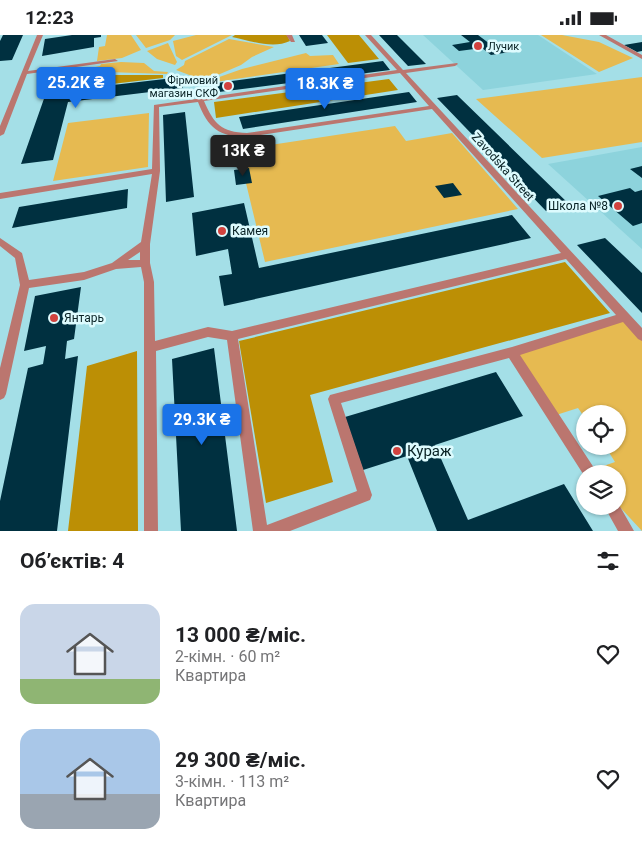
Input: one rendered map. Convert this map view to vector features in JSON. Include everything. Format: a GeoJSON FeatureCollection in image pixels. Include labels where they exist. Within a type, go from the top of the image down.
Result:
{"type":"FeatureCollection","features":[{"type":"Feature","properties":{"kind":"lane"},"geometry":{"type":"LineString","coordinates":[[0,134],[40,35]]}},
{"type":"Feature","properties":{"kind":"lane"},"geometry":{"type":"LineString","coordinates":[[289,35],[292,41]]}},
{"type":"Feature","properties":{"kind":"lane","name":"Zavodska Street"},"geometry":{"type":"LineString","coordinates":[[368,35],[642,336]]}},
{"type":"Feature","properties":{"kind":"lane"},"geometry":{"type":"LineString","coordinates":[[602,35],[642,57]]}},
{"type":"Feature","properties":{"kind":"lane"},"geometry":{"type":"LineString","coordinates":[[25,73],[114,61]]}},
{"type":"Feature","properties":{"kind":"lane"},"geometry":{"type":"LineString","coordinates":[[151,531],[150,347],[145,244],[156,171],[156,106],[455,65]]}},
{"type":"Feature","properties":{"kind":"lane"},"geometry":{"type":"LineString","coordinates":[[200,100],[207,118],[216,128],[235,135],[247,135],[433,107]]}},
{"type":"Feature","properties":{"kind":"lane"},"geometry":{"type":"LineString","coordinates":[[0,196],[156,171]]}},
{"type":"Feature","properties":{"kind":"lane"},"geometry":{"type":"LineString","coordinates":[[0,241],[19,256],[25,285],[0,394]]}},
{"type":"Feature","properties":{"kind":"lane"},"geometry":{"type":"LineString","coordinates":[[116,265],[145,244]]}},
{"type":"Feature","properties":{"kind":"lane"},"geometry":{"type":"LineString","coordinates":[[150,347],[208,332],[232,336],[568,255]]}},
{"type":"Feature","properties":{"kind":"lane"},"geometry":{"type":"LineString","coordinates":[[25,285],[84,276],[116,265],[145,263]]}},
{"type":"Feature","properties":{"kind":"lane"},"geometry":{"type":"LineString","coordinates":[[270,531],[365,495],[334,399],[512,352],[625,317]]}},
{"type":"Feature","properties":{"kind":"lane"},"geometry":{"type":"LineString","coordinates":[[232,336],[260,531]]}},
{"type":"Feature","properties":{"kind":"lane"},"geometry":{"type":"LineString","coordinates":[[512,352],[585,465]]}},
{"type":"Feature","properties":{"kind":"lane"},"geometry":{"type":"LineString","coordinates":[[617,515],[627,531]]}},
{"type":"Feature","properties":{"kind":"shaded area"},"geometry":{"type":"Polygon","coordinates":[[[107,35],[131,35],[141,50],[122,58],[97,61],[99,47],[105,46],[107,35]]]}},
{"type":"Feature","properties":{"kind":"shaded area"},"geometry":{"type":"Polygon","coordinates":[[[136,35],[175,35],[170,40],[146,48],[136,35]]]}},
{"type":"Feature","properties":{"kind":"shaded area"},"geometry":{"type":"Polygon","coordinates":[[[196,35],[232,35],[182,60],[176,56],[173,41],[196,35]]]}},
{"type":"Feature","properties":{"kind":"shaded area"},"geometry":{"type":"Polygon","coordinates":[[[235,35],[287,35],[290,41],[269,44],[232,37],[235,35]]]}},
{"type":"Feature","properties":{"kind":"shaded area"},"geometry":{"type":"Polygon","coordinates":[[[327,35],[359,35],[379,59],[348,63],[327,35]]]}},
{"type":"Feature","properties":{"kind":"shaded area"},"geometry":{"type":"Polygon","coordinates":[[[423,35],[538,35],[597,74],[483,90],[423,35]]]}},
{"type":"Feature","properties":{"kind":"shaded area"},"geometry":{"type":"Polygon","coordinates":[[[541,35],[562,35],[599,42],[633,58],[599,72],[541,35]]]}},
{"type":"Feature","properties":{"kind":"shaded area"},"geometry":{"type":"Polygon","coordinates":[[[229,39],[274,47],[252,57],[241,65],[213,77],[200,79],[176,70],[184,65],[185,61],[229,39]]]}},
{"type":"Feature","properties":{"kind":"shaded area"},"geometry":{"type":"Polygon","coordinates":[[[168,43],[177,62],[175,65],[157,59],[147,51],[168,43]]]}},
{"type":"Feature","properties":{"kind":"shaded area"},"geometry":{"type":"Polygon","coordinates":[[[306,53],[310,56],[333,55],[339,64],[208,83],[208,81],[242,69],[306,53]]]}},
{"type":"Feature","properties":{"kind":"shaded area"},"geometry":{"type":"Polygon","coordinates":[[[121,62],[144,63],[154,71],[168,72],[167,74],[77,71],[100,66],[101,64],[121,62]]]}},
{"type":"Feature","properties":{"kind":"shaded area"},"geometry":{"type":"Polygon","coordinates":[[[74,75],[163,75],[163,78],[69,89],[74,75]]]}},
{"type":"Feature","properties":{"kind":"shaded area"},"geometry":{"type":"Polygon","coordinates":[[[642,77],[642,142],[542,158],[476,99],[642,77]]]}},
{"type":"Feature","properties":{"kind":"shaded area"},"geometry":{"type":"Polygon","coordinates":[[[389,79],[398,90],[216,118],[214,102],[389,79]]]}},
{"type":"Feature","properties":{"kind":"shaded area"},"geometry":{"type":"Polygon","coordinates":[[[149,113],[148,167],[53,181],[68,123],[149,113]]]}},
{"type":"Feature","properties":{"kind":"shaded area"},"geometry":{"type":"Polygon","coordinates":[[[395,126],[406,141],[452,133],[518,209],[265,262],[238,150],[395,126]]]}},
{"type":"Feature","properties":{"kind":"shaded area","name":"Школа №8"},"geometry":{"type":"Polygon","coordinates":[[[642,147],[642,249],[548,164],[642,147]]]}},
{"type":"Feature","properties":{"kind":"shaded area"},"geometry":{"type":"Polygon","coordinates":[[[565,262],[610,313],[310,395],[333,482],[266,503],[239,341],[565,262]]]}},
{"type":"Feature","properties":{"kind":"shaded area"},"geometry":{"type":"Polygon","coordinates":[[[625,317],[642,336],[642,531],[626,514],[626,465],[606,465],[615,462],[611,455],[626,455],[626,405],[576,405],[576,409],[553,416],[512,352],[625,317]]]}},
{"type":"Feature","properties":{"kind":"shaded area"},"geometry":{"type":"Polygon","coordinates":[[[137,351],[138,531],[68,531],[87,366],[137,351]]]}},
{"type":"Feature","properties":{"kind":"building"},"geometry":{"type":"Polygon","coordinates":[[[3,35],[23,35],[12,60],[0,61],[0,41],[3,35]]]}},
{"type":"Feature","properties":{"kind":"building"},"geometry":{"type":"Polygon","coordinates":[[[72,35],[101,35],[101,37],[94,38],[94,47],[42,56],[45,39],[72,35]]]}},
{"type":"Feature","properties":{"kind":"building"},"geometry":{"type":"Polygon","coordinates":[[[299,35],[322,35],[328,43],[306,46],[299,35]]]}},
{"type":"Feature","properties":{"kind":"building"},"geometry":{"type":"Polygon","coordinates":[[[379,35],[397,35],[426,64],[408,66],[379,35]]]}},
{"type":"Feature","properties":{"kind":"building","name":"Лучик"},"geometry":{"type":"Polygon","coordinates":[[[461,35],[478,35],[490,44],[498,43],[510,52],[491,55],[482,48],[459,51],[452,45],[470,42],[461,35]]]}},
{"type":"Feature","properties":{"kind":"building"},"geometry":{"type":"Polygon","coordinates":[[[642,42],[642,51],[637,52],[624,45],[642,42]]]}},
{"type":"Feature","properties":{"kind":"building"},"geometry":{"type":"Polygon","coordinates":[[[383,61],[390,70],[219,92],[217,83],[383,61]]]}},
{"type":"Feature","properties":{"kind":"building"},"geometry":{"type":"Polygon","coordinates":[[[72,71],[68,86],[62,87],[61,91],[182,77],[183,88],[68,102],[53,160],[21,164],[46,93],[50,89],[38,90],[44,74],[72,71]]]}},
{"type":"Feature","properties":{"kind":"building"},"geometry":{"type":"Polygon","coordinates":[[[409,92],[417,102],[243,129],[239,117],[409,92]]]}},
{"type":"Feature","properties":{"kind":"building"},"geometry":{"type":"Polygon","coordinates":[[[457,95],[571,206],[546,211],[437,98],[457,95]]]}},
{"type":"Feature","properties":{"kind":"building"},"geometry":{"type":"Polygon","coordinates":[[[185,112],[194,197],[166,202],[163,115],[185,112]]]}},
{"type":"Feature","properties":{"kind":"building"},"geometry":{"type":"Polygon","coordinates":[[[642,166],[642,178],[630,169],[642,166]]]}},
{"type":"Feature","properties":{"kind":"building"},"geometry":{"type":"Polygon","coordinates":[[[249,168],[252,183],[236,185],[234,170],[249,168]]]}},
{"type":"Feature","properties":{"kind":"building"},"geometry":{"type":"Polygon","coordinates":[[[453,183],[462,195],[444,198],[435,186],[453,183]]]}},
{"type":"Feature","properties":{"kind":"building"},"geometry":{"type":"Polygon","coordinates":[[[630,188],[635,192],[642,190],[642,223],[633,226],[598,196],[630,188]]]}},
{"type":"Feature","properties":{"kind":"building"},"geometry":{"type":"Polygon","coordinates":[[[128,189],[127,208],[12,228],[19,207],[128,189]]]}},
{"type":"Feature","properties":{"kind":"building"},"geometry":{"type":"Polygon","coordinates":[[[244,203],[259,268],[512,215],[531,238],[224,306],[219,276],[232,274],[228,249],[196,256],[192,213],[244,203]]]}},
{"type":"Feature","properties":{"kind":"building"},"geometry":{"type":"Polygon","coordinates":[[[605,238],[642,273],[642,313],[577,245],[605,238]]]}},
{"type":"Feature","properties":{"kind":"building"},"geometry":{"type":"Polygon","coordinates":[[[81,287],[74,339],[67,341],[65,359],[78,356],[57,531],[0,531],[0,501],[28,368],[43,364],[46,346],[24,351],[35,296],[81,287]]]}},
{"type":"Feature","properties":{"kind":"building"},"geometry":{"type":"Polygon","coordinates":[[[214,348],[237,531],[181,531],[172,359],[214,348]]]}},
{"type":"Feature","properties":{"kind":"building","name":"Кураж"},"geometry":{"type":"Polygon","coordinates":[[[496,372],[523,416],[435,445],[468,520],[564,484],[576,503],[576,515],[583,515],[593,531],[437,531],[407,456],[363,470],[345,417],[496,372]]]}},
{"type":"Feature","properties":{"kind":"place","name":"Лучик"},"geometry":{"type":"Point","coordinates":[478,46]}},
{"type":"Feature","properties":{"kind":"place","name":"Фірмовий магазин СКФ"},"geometry":{"type":"Point","coordinates":[228,86]}},
{"type":"Feature","properties":{"kind":"place","name":"Школа №8"},"geometry":{"type":"Point","coordinates":[618,206]}},
{"type":"Feature","properties":{"kind":"place","name":"Камея"},"geometry":{"type":"Point","coordinates":[222,231]}},
{"type":"Feature","properties":{"kind":"place","name":"Янтарь"},"geometry":{"type":"Point","coordinates":[54,318]}},
{"type":"Feature","properties":{"kind":"place","name":"Кураж"},"geometry":{"type":"Point","coordinates":[397,451]}}]}
